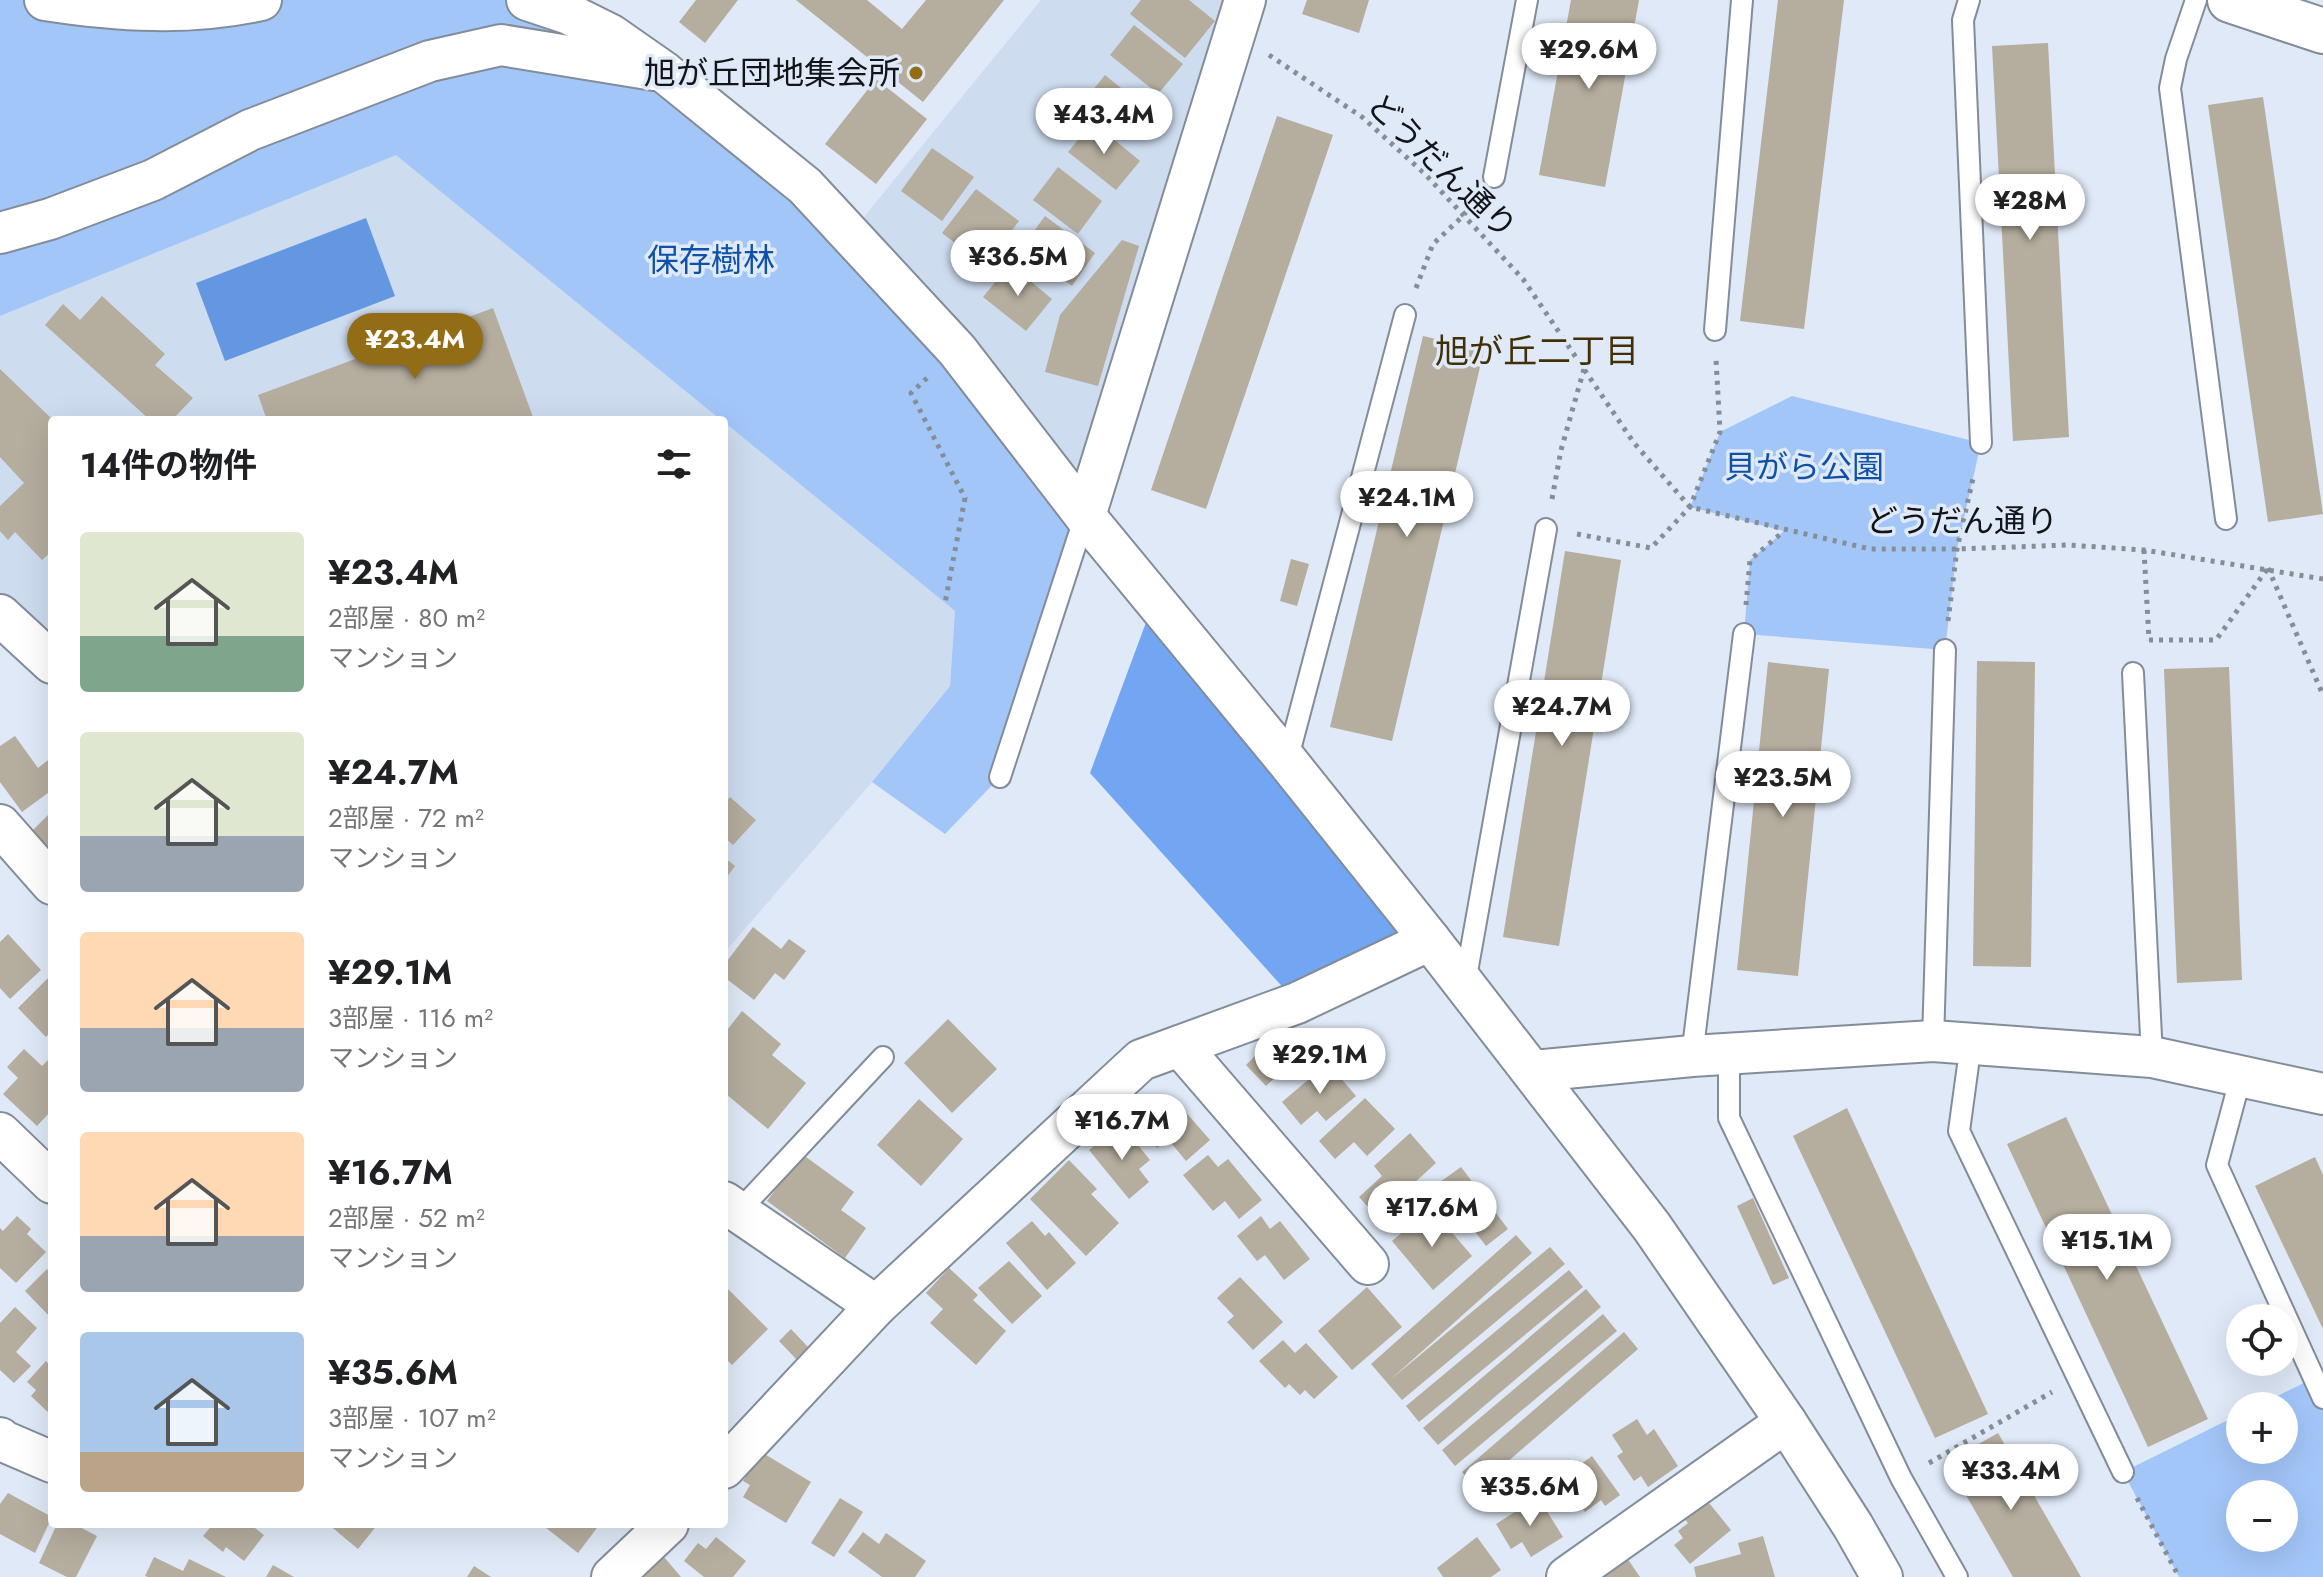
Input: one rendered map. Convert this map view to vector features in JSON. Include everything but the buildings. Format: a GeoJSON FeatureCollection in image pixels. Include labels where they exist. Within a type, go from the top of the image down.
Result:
{"type":"FeatureCollection","features":[{"type":"Feature","properties":{"kind":"street"},"geometry":{"type":"LineString","coordinates":[[45,0],[231,7],[261,0]]}},
{"type":"Feature","properties":{"kind":"street"},"geometry":{"type":"LineString","coordinates":[[527,0],[569,14],[611,35],[664,72],[805,186],[957,350],[1085,516],[1287,761],[1534,1071],[1652,1227],[1786,1422],[1882,1577]]}},
{"type":"Feature","properties":{"kind":"street"},"geometry":{"type":"LineString","coordinates":[[2230,0],[2289,9],[2323,31]]}},
{"type":"Feature","properties":{"kind":"street"},"geometry":{"type":"LineString","coordinates":[[1085,516],[1240,16]]}},
{"type":"Feature","properties":{"kind":"street"},"geometry":{"type":"LineString","coordinates":[[0,233],[50,219],[153,180],[250,130],[430,61],[501,45],[664,72]]}},
{"type":"Feature","properties":{"kind":"street"},"geometry":{"type":"LineString","coordinates":[[0,615],[48,659]]}},
{"type":"Feature","properties":{"kind":"street"},"geometry":{"type":"LineString","coordinates":[[0,825],[48,879]]}},
{"type":"Feature","properties":{"kind":"street"},"geometry":{"type":"LineString","coordinates":[[728,1464],[876,1306],[1141,1060],[1297,1003],[1430,940]]}},
{"type":"Feature","properties":{"kind":"street"},"geometry":{"type":"LineString","coordinates":[[1534,1071],[1711,1055],[1952,1042],[2152,1057],[2323,1094]]}},
{"type":"Feature","properties":{"kind":"street"},"geometry":{"type":"LineString","coordinates":[[1180,1046],[1368,1264]]}},
{"type":"Feature","properties":{"kind":"street"},"geometry":{"type":"LineString","coordinates":[[0,1133],[48,1179]]}},
{"type":"Feature","properties":{"kind":"street"},"geometry":{"type":"LineString","coordinates":[[731,1207],[876,1306]]}},
{"type":"Feature","properties":{"kind":"street"},"geometry":{"type":"LineString","coordinates":[[1567,1577],[1786,1422]]}},
{"type":"Feature","properties":{"kind":"street"},"geometry":{"type":"LineString","coordinates":[[0,1438],[48,1460]]}},
{"type":"Feature","properties":{"kind":"street"},"geometry":{"type":"LineString","coordinates":[[612,1577],[664,1528]]}},
{"type":"Feature","properties":{"kind":"lane"},"geometry":{"type":"LineString","coordinates":[[1494,177],[1527,0]]}},
{"type":"Feature","properties":{"kind":"lane"},"geometry":{"type":"LineString","coordinates":[[1715,330],[1742,0]]}},
{"type":"Feature","properties":{"kind":"lane"},"geometry":{"type":"LineString","coordinates":[[1969,0],[1963,20],[1981,443]]}},
{"type":"Feature","properties":{"kind":"lane"},"geometry":{"type":"LineString","coordinates":[[2196,0],[2176,59],[2170,88],[2226,519]]}},
{"type":"Feature","properties":{"kind":"lane"},"geometry":{"type":"LineString","coordinates":[[1287,761],[1405,315]]}},
{"type":"Feature","properties":{"kind":"lane"},"geometry":{"type":"LineString","coordinates":[[1000,777],[1085,516]]}},
{"type":"Feature","properties":{"kind":"lane"},"geometry":{"type":"LineString","coordinates":[[1465,986],[1546,529]]}},
{"type":"Feature","properties":{"kind":"lane"},"geometry":{"type":"LineString","coordinates":[[1744,634],[1711,1055],[1729,1118],[1901,1478],[1957,1577]]}},
{"type":"Feature","properties":{"kind":"lane"},"geometry":{"type":"LineString","coordinates":[[1945,650],[1952,1042],[1959,1131],[2123,1472]]}},
{"type":"Feature","properties":{"kind":"lane"},"geometry":{"type":"LineString","coordinates":[[2133,673],[2152,1057]]}},
{"type":"Feature","properties":{"kind":"lane"},"geometry":{"type":"LineString","coordinates":[[731,1207],[883,1057]]}},
{"type":"Feature","properties":{"kind":"lane"},"geometry":{"type":"LineString","coordinates":[[2241,1076],[2217,1165],[2323,1398]]}},
{"type":"Feature","properties":{"kind":"path","name":"どうだん通り"},"geometry":{"type":"LineString","coordinates":[[1240,16],[1424,173],[1523,279],[1634,443],[1690,507],[1870,549],[2068,545],[2144,550],[2323,579]]}},
{"type":"Feature","properties":{"kind":"path"},"geometry":{"type":"LineString","coordinates":[[1405,315],[1433,244],[1463,216],[1494,177]]}},
{"type":"Feature","properties":{"kind":"path"},"geometry":{"type":"LineString","coordinates":[[1584,368],[1561,450],[1546,529],[1651,548],[1690,507],[1720,432],[1715,330]]}},
{"type":"Feature","properties":{"kind":"path"},"geometry":{"type":"LineString","coordinates":[[945,603],[965,498],[911,393],[957,350]]}},
{"type":"Feature","properties":{"kind":"path"},"geometry":{"type":"LineString","coordinates":[[1945,650],[1957,549],[1981,443]]}},
{"type":"Feature","properties":{"kind":"path"},"geometry":{"type":"LineString","coordinates":[[1744,634],[1750,560],[1785,530]]}},
{"type":"Feature","properties":{"kind":"path"},"geometry":{"type":"LineString","coordinates":[[2133,673],[2149,640],[2144,550]]}},
{"type":"Feature","properties":{"kind":"path"},"geometry":{"type":"LineString","coordinates":[[2149,640],[2216,640],[2268,568]]}},
{"type":"Feature","properties":{"kind":"path"},"geometry":{"type":"LineString","coordinates":[[2268,568],[2323,695]]}},
{"type":"Feature","properties":{"kind":"path"},"geometry":{"type":"LineString","coordinates":[[1901,1478],[2077,1378]]}},
{"type":"Feature","properties":{"kind":"path"},"geometry":{"type":"LineString","coordinates":[[2123,1472],[2179,1577]]}},
{"type":"Feature","properties":{"kind":"shaded area"},"geometry":{"type":"Polygon","coordinates":[[[1041,0],[1245,0],[1085,516],[850,234],[1041,0]]]}},
{"type":"Feature","properties":{"kind":"shaded area"},"geometry":{"type":"Polygon","coordinates":[[[396,154],[716,416],[48,416],[48,659],[0,615],[0,316],[396,154]]]}},
{"type":"Feature","properties":{"kind":"shaded area"},"geometry":{"type":"Polygon","coordinates":[[[366,218],[395,296],[225,361],[196,283],[366,218]]]}},
{"type":"Feature","properties":{"kind":"shaded area"},"geometry":{"type":"Polygon","coordinates":[[[728,425],[955,611],[950,686],[872,782],[728,948],[728,425]]]}},
{"type":"Feature","properties":{"kind":"shaded area"},"geometry":{"type":"Polygon","coordinates":[[[1154,601],[1430,940],[1297,1003],[1090,773],[1154,601]]]}},
{"type":"Feature","properties":{"kind":"green space","name":"保存樹林"},"geometry":{"type":"Polygon","coordinates":[[[0,0],[527,0],[805,186],[1085,516],[1000,777],[945,834],[872,782],[950,686],[955,611],[728,425],[728,416],[716,416],[396,155],[0,316],[0,0]]]}},
{"type":"Feature","properties":{"kind":"green space","name":"貝がら公園"},"geometry":{"type":"Polygon","coordinates":[[[1792,396],[1981,443],[1957,549],[1945,650],[1744,634],[1750,560],[1784,531],[1690,507],[1720,432],[1792,396]]]}},
{"type":"Feature","properties":{"kind":"green space"},"geometry":{"type":"Polygon","coordinates":[[[2314,1378],[2323,1398],[2323,1577],[2179,1577],[2123,1472],[2226,1421],[2226,1464],[2298,1464],[2298,1392],[2286,1392],[2314,1378]]]}},
{"type":"Feature","properties":{"kind":"place","name":"旭が丘団地集会所"},"geometry":{"type":"Point","coordinates":[916,73]}},
{"type":"Feature","properties":{"kind":"district","name":"旭が丘二丁目"},"geometry":{"type":"Point","coordinates":[1537,351]}}]}
